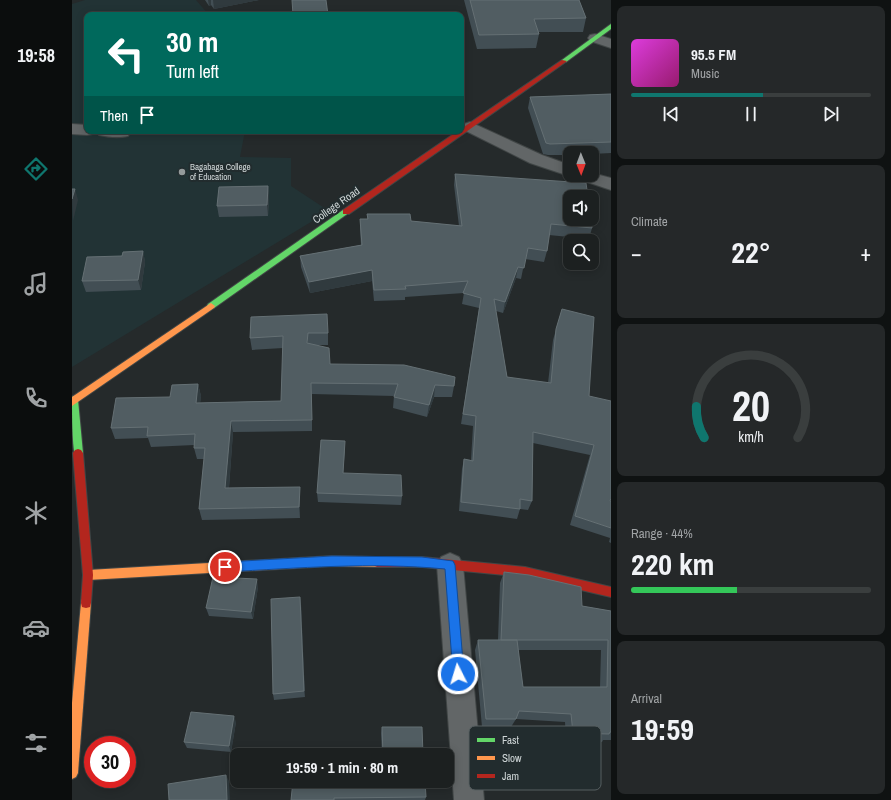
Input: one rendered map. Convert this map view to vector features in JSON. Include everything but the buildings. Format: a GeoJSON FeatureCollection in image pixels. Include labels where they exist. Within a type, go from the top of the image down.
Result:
{"type":"FeatureCollection","features":[{"type":"Feature","properties":{"kind":"street","name":"College Road"},"geometry":{"type":"LineString","coordinates":[[464,131],[611,26]]}},
{"type":"Feature","properties":{"kind":"street"},"geometry":{"type":"LineString","coordinates":[[595,38],[611,44]]}},
{"type":"Feature","properties":{"kind":"street"},"geometry":{"type":"LineString","coordinates":[[470,127],[536,159],[563,169]]}},
{"type":"Feature","properties":{"kind":"street"},"geometry":{"type":"LineString","coordinates":[[72,129],[84,130]]}},
{"type":"Feature","properties":{"kind":"street","name":"College Road"},"geometry":{"type":"LineString","coordinates":[[73,401],[460,134]]}},
{"type":"Feature","properties":{"kind":"street"},"geometry":{"type":"LineString","coordinates":[[599,180],[611,184]]}},
{"type":"Feature","properties":{"kind":"street"},"geometry":{"type":"LineString","coordinates":[[72,773],[88,575],[73,401]]}},
{"type":"Feature","properties":{"kind":"street"},"geometry":{"type":"LineString","coordinates":[[88,575],[332,561],[422,562],[525,572],[611,592]]}},
{"type":"Feature","properties":{"kind":"street"},"geometry":{"type":"LineString","coordinates":[[450,565],[469,800]]}},
{"type":"Feature","properties":{"kind":"shaded area","name":"Bagabaga College of Education"},"geometry":{"type":"Polygon","coordinates":[[[85,0],[196,0],[206,12],[84,12],[84,134],[244,134],[240,157],[291,158],[291,186],[329,211],[72,367],[72,4],[85,0]]]}},
{"type":"Feature","properties":{"kind":"traffic: fast"},"geometry":{"type":"LineString","coordinates":[[564,61],[611,26]]}},
{"type":"Feature","properties":{"kind":"traffic: fast"},"geometry":{"type":"LineString","coordinates":[[211,306],[346,212]]}},
{"type":"Feature","properties":{"kind":"traffic: fast"},"geometry":{"type":"LineString","coordinates":[[74,400],[78,453]]}},
{"type":"Feature","properties":{"kind":"traffic: slow"},"geometry":{"type":"LineString","coordinates":[[72,402],[211,306]]}},
{"type":"Feature","properties":{"kind":"traffic: slow"},"geometry":{"type":"LineString","coordinates":[[88,575],[332,561],[377,562]]}},
{"type":"Feature","properties":{"kind":"traffic: slow"},"geometry":{"type":"LineString","coordinates":[[72,773],[86,603]]}},
{"type":"Feature","properties":{"kind":"traffic: jam"},"geometry":{"type":"LineString","coordinates":[[464,130],[564,61]]}},
{"type":"Feature","properties":{"kind":"traffic: jam"},"geometry":{"type":"LineString","coordinates":[[346,212],[459,134]]}},
{"type":"Feature","properties":{"kind":"traffic: jam"},"geometry":{"type":"LineString","coordinates":[[78,453],[88,575],[86,603]]}},
{"type":"Feature","properties":{"kind":"traffic: jam"},"geometry":{"type":"LineString","coordinates":[[377,562],[422,562],[525,572],[611,592]]}},
{"type":"Feature","properties":{"kind":"place","name":"Bagabaga College of Education"},"geometry":{"type":"Point","coordinates":[182,172]}},
{"type":"Feature","properties":{"kind":"route"},"geometry":{"type":"LineString","coordinates":[[225,567],[332,561],[422,562],[450,565],[458,674]]}}]}
